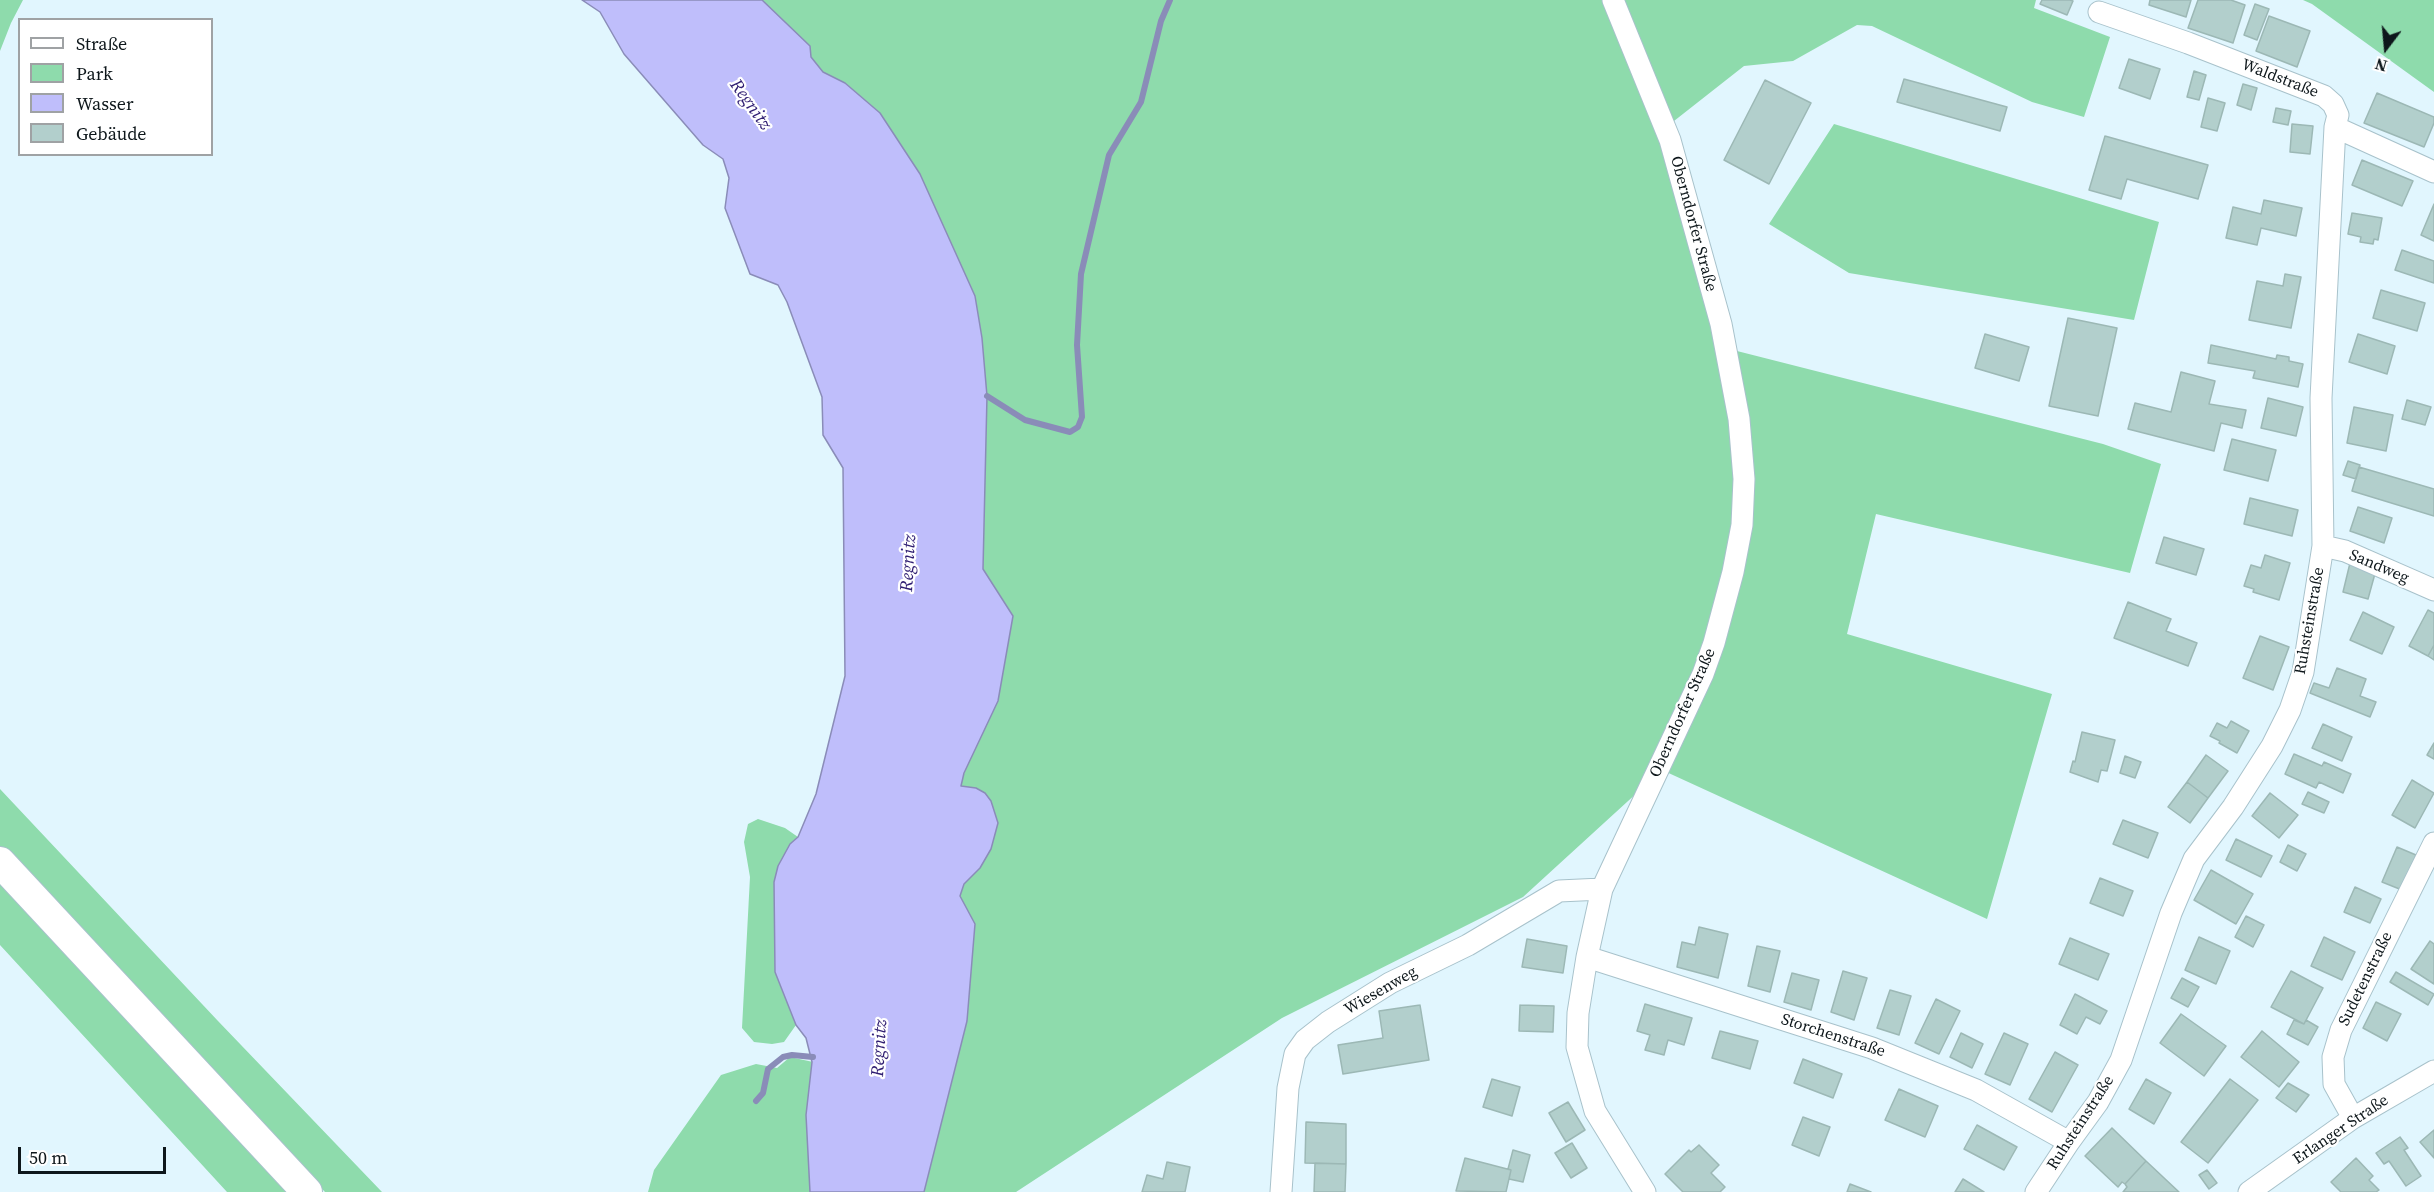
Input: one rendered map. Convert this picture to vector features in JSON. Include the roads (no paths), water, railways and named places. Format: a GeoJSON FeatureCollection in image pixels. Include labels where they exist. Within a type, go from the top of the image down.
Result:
{"type":"FeatureCollection","features":[{"type":"Feature","properties":{"kind":"street","name":"Oberndorfer Straße"},"geometry":{"type":"LineString","coordinates":[[1613,0],[1670,140],[1721,324],[1739,419],[1744,479],[1742,525],[1733,572],[1714,643],[1703,674],[1602,889],[1587,957],[1578,1013],[1577,1047],[1595,1110],[1645,1192]]}},
{"type":"Feature","properties":{"kind":"street","name":"Waldstraße"},"geometry":{"type":"LineString","coordinates":[[2099,12],[2188,43],[2324,96],[2333,104],[2338,115],[2335,127]]}},
{"type":"Feature","properties":{"kind":"street"},"geometry":{"type":"LineString","coordinates":[[2335,127],[2434,172]]}},
{"type":"Feature","properties":{"kind":"street","name":"Ruhsteinstraße"},"geometry":{"type":"LineString","coordinates":[[2036,1192],[2098,1102],[2121,1060],[2171,913],[2194,859],[2233,807],[2272,746],[2290,710],[2303,672],[2323,546],[2321,398],[2335,127]]}},
{"type":"Feature","properties":{"kind":"street","name":"Sandweg"},"geometry":{"type":"LineString","coordinates":[[2323,546],[2345,552],[2434,590]]}},
{"type":"Feature","properties":{"kind":"street","name":"Sudetenstraße"},"geometry":{"type":"LineString","coordinates":[[2353,1118],[2334,1084],[2335,1048],[2341,1030],[2434,843]]}},
{"type":"Feature","properties":{"kind":"street"},"geometry":{"type":"LineString","coordinates":[[0,862],[307,1192]]}},
{"type":"Feature","properties":{"kind":"street","name":"Wiesenweg"},"geometry":{"type":"LineString","coordinates":[[1281,1192],[1288,1088],[1295,1054],[1305,1040],[1328,1022],[1390,982],[1468,945],[1559,891],[1602,889]]}},
{"type":"Feature","properties":{"kind":"street","name":"Storchenstraße"},"geometry":{"type":"LineString","coordinates":[[1587,957],[1879,1050],[1976,1090],[2069,1142]]}},
{"type":"Feature","properties":{"kind":"street","name":"Erlanger Straße"},"geometry":{"type":"LineString","coordinates":[[2249,1192],[2353,1118],[2434,1071]]}},
{"type":"Feature","properties":{"kind":"water","name":"Regnitz"},"geometry":{"type":"Polygon","coordinates":[[[582,0],[762,0],[810,46],[811,57],[823,72],[845,83],[880,113],[920,174],[975,296],[982,338],[987,396],[983,569],[1013,616],[998,701],[964,773],[961,786],[976,788],[985,793],[991,801],[998,823],[991,849],[980,868],[964,884],[960,896],[975,924],[967,1021],[924,1192],[810,1192],[806,1115],[812,1062],[806,1038],[796,1025],[775,972],[774,882],[778,866],[790,844],[798,837],[816,794],[845,676],[843,468],[823,435],[822,397],[787,302],[778,285],[750,274],[725,208],[729,178],[723,159],[703,145],[624,54],[600,12],[582,0]]]}},
{"type":"Feature","properties":{"kind":"waterway"},"geometry":{"type":"LineString","coordinates":[[987,396],[1025,420],[1070,432],[1078,427],[1082,417],[1077,345],[1081,274],[1109,155],[1141,102],[1161,21],[1170,0]]}},
{"type":"Feature","properties":{"kind":"waterway"},"geometry":{"type":"LineString","coordinates":[[756,1101],[763,1093],[768,1069],[783,1057],[792,1055],[813,1057]]}}]}
